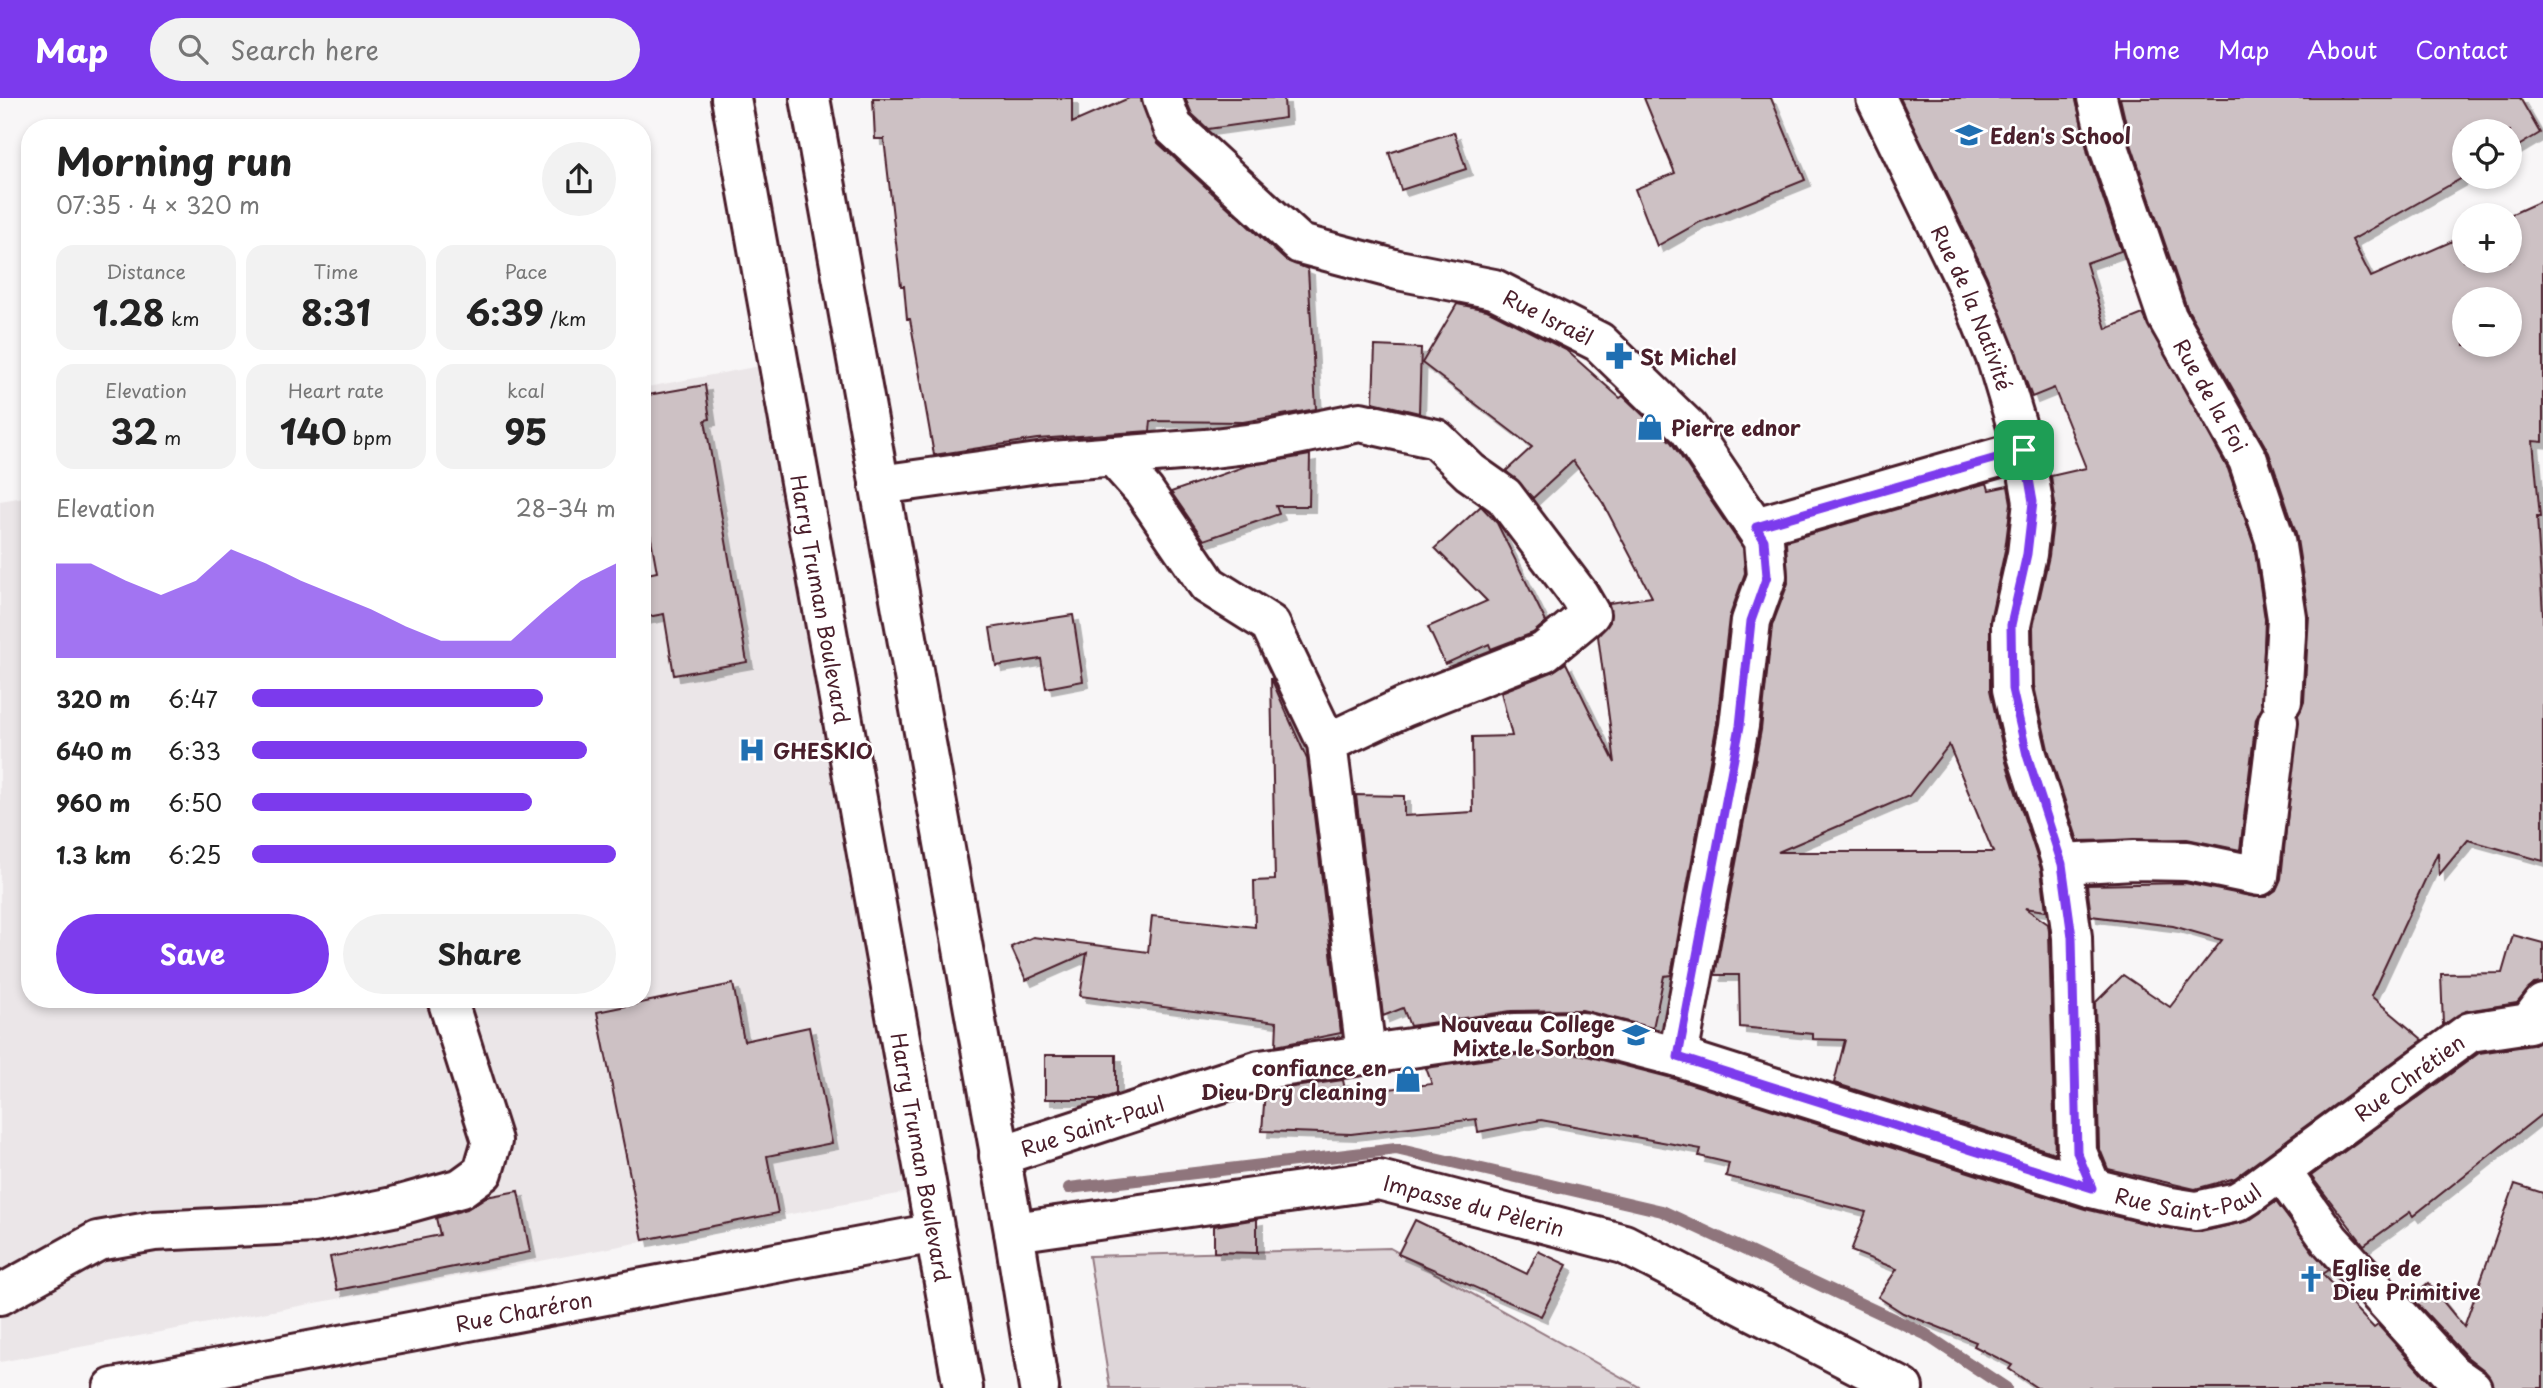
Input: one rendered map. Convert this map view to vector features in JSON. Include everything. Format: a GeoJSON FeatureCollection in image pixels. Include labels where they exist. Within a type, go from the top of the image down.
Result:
{"type":"FeatureCollection","features":[{"type":"Feature","properties":{"kind":"street","name":"Harry Truman Boulevard"},"geometry":{"type":"LineString","coordinates":[[731,98],[963,1388]]}},
{"type":"Feature","properties":{"kind":"street"},"geometry":{"type":"LineString","coordinates":[[810,98],[1014,1232],[1039,1388]]}},
{"type":"Feature","properties":{"kind":"street","name":"Rue Israël"},"geometry":{"type":"LineString","coordinates":[[1162,98],[1173,127],[1300,244],[1398,270],[1494,289],[1599,342],[1688,428],[1764,540],[1767,576],[1751,621],[1740,726],[1678,1057]]}},
{"type":"Feature","properties":{"kind":"street","name":"Rue de la Nativité"},"geometry":{"type":"LineString","coordinates":[[1876,98],[1968,285],[1997,360],[2024,450],[2033,502],[2027,554],[2011,625],[2012,689],[2027,755],[2062,864],[2072,937],[2077,1152],[2092,1188]]}},
{"type":"Feature","properties":{"kind":"street","name":"Rue de la Foi"},"geometry":{"type":"LineString","coordinates":[[2062,864],[2134,860],[2187,862],[2259,877],[2280,711],[2287,618],[2276,540],[2248,460],[2167,317],[2109,146],[2097,98]]}},
{"type":"Feature","properties":{"kind":"street"},"geometry":{"type":"LineString","coordinates":[[879,485],[1053,461],[1264,442],[1360,422],[1436,439],[1470,472],[1504,496],[1579,594],[1590,614],[1544,652],[1404,706],[1327,743]]}},
{"type":"Feature","properties":{"kind":"street"},"geometry":{"type":"LineString","coordinates":[[1756,527],[2024,450]]}},
{"type":"Feature","properties":{"kind":"street"},"geometry":{"type":"LineString","coordinates":[[1113,456],[1144,491],[1208,586],[1270,625],[1327,743],[1366,1053]]}},
{"type":"Feature","properties":{"kind":"street","name":"Rue Chrétien"},"geometry":{"type":"LineString","coordinates":[[2282,1173],[2470,1032],[2529,1023],[2543,1004]]}},
{"type":"Feature","properties":{"kind":"street"},"geometry":{"type":"LineString","coordinates":[[0,1295],[99,1241],[154,1231],[315,1223],[393,1207],[461,1188],[483,1172],[492,1141],[450,1008]]}},
{"type":"Feature","properties":{"kind":"street","name":"Rue Saint-Paul"},"geometry":{"type":"LineString","coordinates":[[999,1156],[1260,1070],[1514,1033],[1582,1032],[1678,1057],[2092,1188],[2165,1206],[2196,1211],[2237,1202],[2282,1173],[2330,1240],[2452,1374],[2472,1388]]}},
{"type":"Feature","properties":{"kind":"street","name":"Impasse du Pèlerin"},"geometry":{"type":"LineString","coordinates":[[1014,1232],[1379,1180],[1624,1244],[1903,1388]]}},
{"type":"Feature","properties":{"kind":"street","name":"Rue Charéron"},"geometry":{"type":"LineString","coordinates":[[113,1388],[935,1233]]}},
{"type":"Feature","properties":{"kind":"shaded area","name":"GHESKIO"},"geometry":{"type":"Polygon","coordinates":[[[787,361],[946,1185],[0,1362],[0,501],[21,498],[21,1008],[651,1008],[651,386],[787,361]]]}},
{"type":"Feature","properties":{"kind":"shaded area"},"geometry":{"type":"Polygon","coordinates":[[[1390,1248],[1641,1388],[1110,1388],[1089,1256],[1390,1248]]]}},
{"type":"Feature","properties":{"kind":"building"},"geometry":{"type":"Polygon","coordinates":[[[873,98],[1072,98],[1072,123],[1129,98],[1141,98],[1158,143],[1285,260],[1308,269],[1316,409],[1243,422],[1151,421],[1150,431],[1037,439],[934,455],[910,319],[907,319],[904,286],[901,286],[884,139],[875,139],[873,98]]]}},
{"type":"Feature","properties":{"kind":"building"},"geometry":{"type":"Polygon","coordinates":[[[1185,98],[1284,98],[1285,118],[1208,129],[1192,114],[1185,98]]]}},
{"type":"Feature","properties":{"kind":"building"},"geometry":{"type":"Polygon","coordinates":[[[1644,98],[1771,98],[1805,180],[1700,222],[1657,246],[1635,189],[1675,173],[1644,98]]]}},
{"type":"Feature","properties":{"kind":"building"},"geometry":{"type":"Polygon","coordinates":[[[1900,98],[2076,98],[2088,154],[2121,251],[2086,263],[2106,329],[2143,314],[2228,469],[2254,545],[2265,619],[2262,708],[2256,719],[2240,850],[2187,839],[2078,841],[2048,749],[2034,686],[2033,627],[2049,556],[2055,504],[2051,476],[2086,468],[2054,388],[2032,397],[1987,277],[1900,98]]]}},
{"type":"Feature","properties":{"kind":"building"},"geometry":{"type":"Polygon","coordinates":[[[2120,98],[2520,98],[2540,133],[2522,144],[2522,119],[2452,119],[2452,184],[2352,240],[2371,277],[2452,241],[2452,273],[2522,273],[2522,210],[2543,200],[2543,442],[2533,441],[2540,517],[2537,517],[2543,614],[2543,861],[2468,840],[2439,875],[2438,852],[2371,996],[2423,1040],[2235,1178],[2195,1189],[2108,1169],[2099,1147],[2095,1003],[2123,975],[2170,1007],[2222,940],[2173,926],[2091,916],[2087,885],[2185,883],[2255,897],[2266,897],[2276,890],[2281,879],[2298,715],[2304,702],[2309,615],[2296,533],[2269,453],[2187,308],[2130,141],[2120,98]]]}},
{"type":"Feature","properties":{"kind":"building"},"geometry":{"type":"Polygon","coordinates":[[[1454,132],[1466,169],[1401,190],[1389,153],[1454,132]]]}},
{"type":"Feature","properties":{"kind":"building"},"geometry":{"type":"Polygon","coordinates":[[[1457,304],[1487,310],[1566,350],[1620,398],[1623,396],[1671,442],[1743,548],[1745,573],[1729,618],[1717,723],[1671,975],[1664,976],[1653,1028],[1582,1010],[1511,1011],[1410,1026],[1403,1008],[1383,1016],[1356,795],[1404,796],[1404,816],[1473,812],[1472,737],[1512,736],[1501,692],[1552,672],[1566,663],[1615,763],[1598,636],[1610,622],[1609,603],[1652,597],[1603,503],[1573,461],[1533,498],[1506,471],[1532,447],[1422,363],[1457,304]]]}},
{"type":"Feature","properties":{"kind":"building"},"geometry":{"type":"Polygon","coordinates":[[[1375,346],[1421,348],[1419,413],[1373,402],[1375,346]]]}},
{"type":"Feature","properties":{"kind":"building"},"geometry":{"type":"Polygon","coordinates":[[[705,385],[710,419],[705,420],[747,662],[674,675],[664,614],[651,616],[651,573],[657,572],[651,539],[651,394],[705,385]]]}},
{"type":"Feature","properties":{"kind":"building"},"geometry":{"type":"Polygon","coordinates":[[[1310,455],[1309,506],[1276,506],[1279,514],[1204,540],[1171,492],[1246,466],[1310,455]]]}},
{"type":"Feature","properties":{"kind":"building"},"geometry":{"type":"Polygon","coordinates":[[[1987,483],[1989,490],[2008,486],[2011,503],[2005,550],[1990,620],[1990,690],[2006,762],[2041,869],[2046,911],[2025,908],[2048,924],[2049,931],[2055,1153],[1834,1083],[1845,1040],[1813,1039],[1813,1034],[1740,1027],[1739,975],[1715,975],[1761,730],[1772,626],[1788,583],[1786,541],[1987,483]],[[1949,745],[1909,796],[1778,852],[1993,852],[1949,745]]]}},
{"type":"Feature","properties":{"kind":"building"},"geometry":{"type":"Polygon","coordinates":[[[1481,506],[1497,523],[1546,622],[1533,633],[1491,649],[1489,644],[1445,664],[1428,627],[1487,601],[1435,548],[1481,506]]]}},
{"type":"Feature","properties":{"kind":"building"},"geometry":{"type":"Polygon","coordinates":[[[1073,615],[1083,681],[1046,688],[1041,659],[996,666],[990,628],[1073,615]]]}},
{"type":"Feature","properties":{"kind":"building"},"geometry":{"type":"Polygon","coordinates":[[[1271,678],[1307,759],[1341,1033],[1276,1046],[1277,1022],[1080,996],[1087,953],[1026,980],[1011,947],[1033,937],[1148,952],[1152,916],[1255,927],[1254,881],[1275,880],[1271,678]]]}},
{"type":"Feature","properties":{"kind":"building"},"geometry":{"type":"Polygon","coordinates":[[[2513,935],[2543,943],[2543,983],[2534,984],[2517,1003],[2466,1011],[2443,1025],[2441,974],[2502,973],[2513,935]]]}},
{"type":"Feature","properties":{"kind":"building"},"geometry":{"type":"Polygon","coordinates":[[[733,984],[744,1041],[809,1027],[832,1143],[767,1156],[778,1213],[643,1240],[597,1012],[616,1008],[651,1008],[651,1001],[733,984]]]}},
{"type":"Feature","properties":{"kind":"building"},"geometry":{"type":"Polygon","coordinates":[[[2543,1038],[2543,1113],[2413,1216],[2410,1212],[2364,1245],[2311,1176],[2479,1053],[2532,1045],[2543,1038]]]}},
{"type":"Feature","properties":{"kind":"building"},"geometry":{"type":"Polygon","coordinates":[[[1579,1054],[1672,1078],[2085,1209],[2160,1227],[2201,1232],[2248,1221],[2276,1202],[2328,1270],[2322,1274],[2374,1328],[2378,1325],[2435,1388],[2037,1388],[2009,1369],[2012,1365],[1974,1346],[1976,1342],[1903,1313],[1878,1297],[1897,1269],[1851,1251],[1866,1212],[1726,1176],[1729,1163],[1699,1156],[1701,1149],[1541,1120],[1478,1132],[1476,1119],[1351,1134],[1262,1131],[1265,1091],[1343,1080],[1346,1094],[1432,1084],[1426,1068],[1516,1055],[1579,1054]]]}},
{"type":"Feature","properties":{"kind":"building"},"geometry":{"type":"Polygon","coordinates":[[[1045,1055],[1116,1055],[1116,1094],[1101,1099],[1045,1099],[1045,1055]]]}},
{"type":"Feature","properties":{"kind":"building"},"geometry":{"type":"Polygon","coordinates":[[[2515,1184],[2543,1193],[2543,1388],[2494,1388],[2485,1371],[2467,1357],[2411,1297],[2428,1283],[2464,1327],[2515,1184]]]}},
{"type":"Feature","properties":{"kind":"building"},"geometry":{"type":"Polygon","coordinates":[[[518,1191],[530,1252],[337,1290],[330,1257],[440,1235],[436,1218],[467,1209],[486,1197],[518,1191]]]}},
{"type":"Feature","properties":{"kind":"building"},"geometry":{"type":"Polygon","coordinates":[[[1257,1219],[1257,1253],[1214,1252],[1214,1226],[1257,1219]]]}},
{"type":"Feature","properties":{"kind":"building"},"geometry":{"type":"Polygon","coordinates":[[[1415,1220],[1527,1274],[1538,1251],[1567,1265],[1541,1316],[1398,1254],[1415,1220]]]}},
{"type":"Feature","properties":{"kind":"waterway"},"geometry":{"type":"LineString","coordinates":[[1069,1188],[1396,1149],[1662,1211],[1925,1334],[2006,1388]]}},
{"type":"Feature","properties":{"kind":"place","name":"Eden's School"},"geometry":{"type":"Point","coordinates":[1969,135]}},
{"type":"Feature","properties":{"kind":"place","name":"St Michel"},"geometry":{"type":"Point","coordinates":[1619,356]}},
{"type":"Feature","properties":{"kind":"place","name":"Pierre ednor"},"geometry":{"type":"Point","coordinates":[1650,427]}},
{"type":"Feature","properties":{"kind":"place","name":"GHESKIO"},"geometry":{"type":"Point","coordinates":[752,750]}},
{"type":"Feature","properties":{"kind":"place","name":"Nouveau College Mixte le Sorbon"},"geometry":{"type":"Point","coordinates":[1636,1035]}},
{"type":"Feature","properties":{"kind":"place","name":"confiance en Dieu Dry cleaning"},"geometry":{"type":"Point","coordinates":[1408,1079]}},
{"type":"Feature","properties":{"kind":"place","name":"Eglise de Dieu Primitive"},"geometry":{"type":"Point","coordinates":[2311,1279]}},
{"type":"Feature","properties":{"kind":"route"},"geometry":{"type":"LineString","coordinates":[[2024,450],[2033,502],[2027,554],[2011,625],[2012,689],[2027,755],[2062,864],[2072,937],[2077,1152],[2092,1188],[1678,1057],[1740,726],[1751,621],[1767,576],[1764,540],[1756,527],[2024,450]]}}]}
